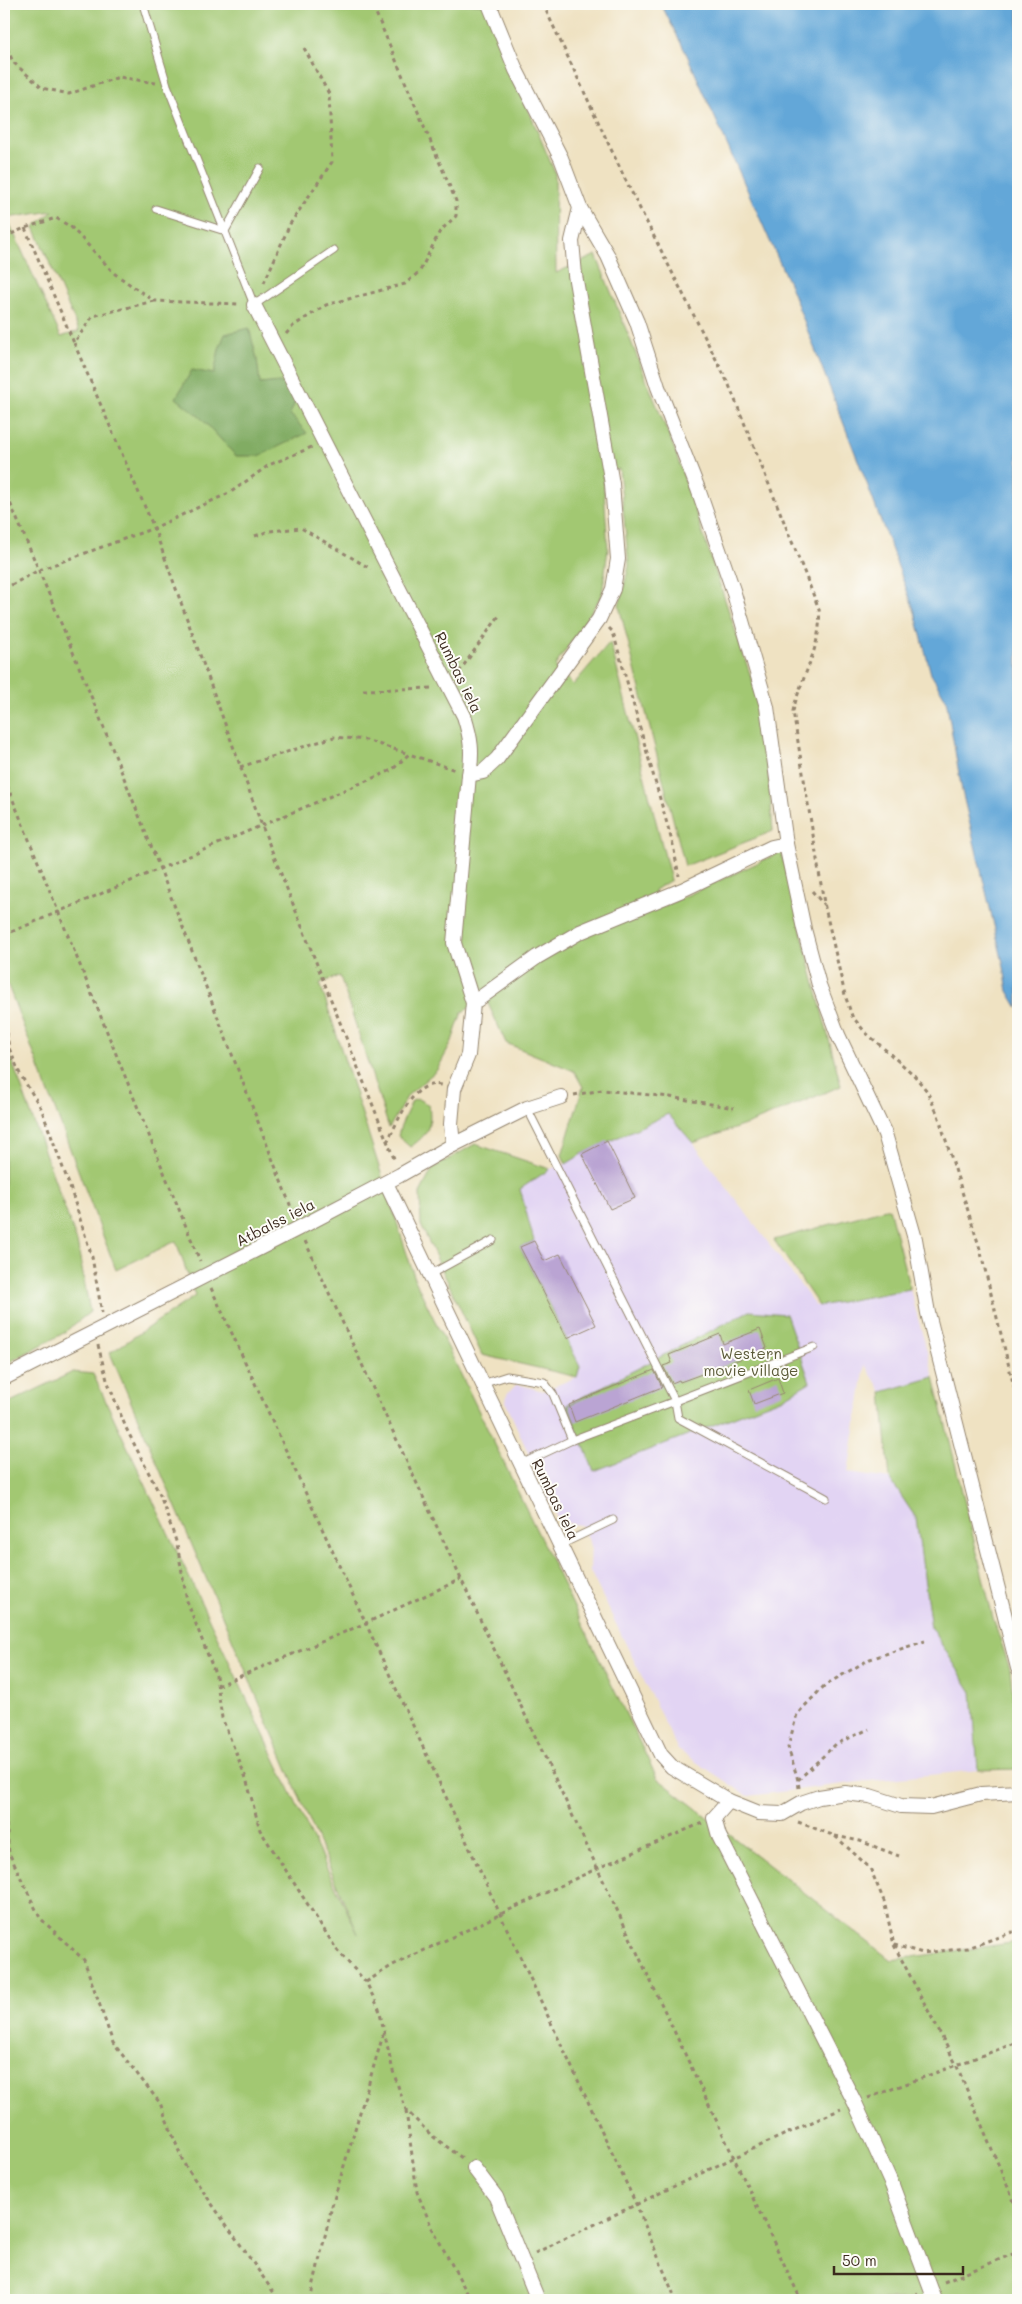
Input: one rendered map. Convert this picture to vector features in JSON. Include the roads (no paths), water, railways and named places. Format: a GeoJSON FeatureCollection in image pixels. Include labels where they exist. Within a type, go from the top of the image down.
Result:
{"type":"FeatureCollection","features":[{"type":"Feature","properties":{"kind":"street"},"geometry":{"type":"LineString","coordinates":[[488,4],[516,70],[561,158],[580,208],[608,256],[637,322],[658,387],[698,489],[733,590],[768,707],[786,844],[804,929],[819,985],[838,1035],[885,1134],[915,1239],[936,1350],[1018,1668]]}},
{"type":"Feature","properties":{"kind":"street"},"geometry":{"type":"LineString","coordinates":[[469,775],[483,772],[497,759],[599,619],[613,589],[618,559],[612,484],[575,275],[572,241],[580,208]]}},
{"type":"Feature","properties":{"kind":"street","name":"Rumbas iela"},"geometry":{"type":"LineString","coordinates":[[254,305],[274,346],[300,391],[324,442],[453,694],[464,716],[470,734],[473,755],[469,775],[454,943],[473,1003],[468,1055],[454,1088],[451,1124],[453,1145]]}},
{"type":"Feature","properties":{"kind":"street"},"geometry":{"type":"LineString","coordinates":[[473,1003],[537,957],[580,932],[682,890],[772,847],[786,844]]}},
{"type":"Feature","properties":{"kind":"street","name":"Atbalss iela"},"geometry":{"type":"LineString","coordinates":[[4,1378],[95,1334],[205,1274],[386,1183],[453,1145],[527,1108],[561,1098]]}},
{"type":"Feature","properties":{"kind":"street","name":"Rumbas iela"},"geometry":{"type":"LineString","coordinates":[[386,1183],[661,1755],[672,1767],[729,1801],[759,1813],[782,1814],[801,1803],[819,1796],[845,1793],[870,1796],[901,1806],[931,1807],[981,1794],[1018,1792]]}},
{"type":"Feature","properties":{"kind":"street"},"geometry":{"type":"LineString","coordinates":[[729,1801],[714,1818],[719,1836],[855,2103],[892,2185],[932,2294]]}},
{"type":"Feature","properties":{"kind":"street"},"geometry":{"type":"LineString","coordinates":[[474,2168],[496,2197],[538,2300]]}},
{"type":"Feature","properties":{"kind":"lane"},"geometry":{"type":"LineString","coordinates":[[143,4],[167,85],[254,305],[334,250]]}},
{"type":"Feature","properties":{"kind":"lane"},"geometry":{"type":"LineString","coordinates":[[225,231],[260,168]]}},
{"type":"Feature","properties":{"kind":"lane"},"geometry":{"type":"LineString","coordinates":[[156,209],[225,231]]}},
{"type":"Feature","properties":{"kind":"lane"},"geometry":{"type":"LineString","coordinates":[[527,1108],[675,1401],[678,1418],[826,1498]]}},
{"type":"Feature","properties":{"kind":"lane"},"geometry":{"type":"LineString","coordinates":[[430,1275],[492,1240]]}},
{"type":"Feature","properties":{"kind":"lane"},"geometry":{"type":"LineString","coordinates":[[521,1464],[572,1440],[814,1347]]}},
{"type":"Feature","properties":{"kind":"lane"},"geometry":{"type":"LineString","coordinates":[[482,1384],[507,1376],[544,1382],[553,1394],[572,1440]]}},
{"type":"Feature","properties":{"kind":"lane"},"geometry":{"type":"LineString","coordinates":[[560,1545],[613,1520]]}},
{"type":"Feature","properties":{"kind":"water"},"geometry":{"type":"Polygon","coordinates":[[[661,4],[1018,4],[1018,1008],[1008,991],[962,791],[946,699],[931,674],[915,612],[791,288],[687,55],[661,4]]]}},
{"type":"Feature","properties":{"kind":"park label","name":"Western movie village"},"geometry":{"type":"Point","coordinates":[751,1362]}}]}
